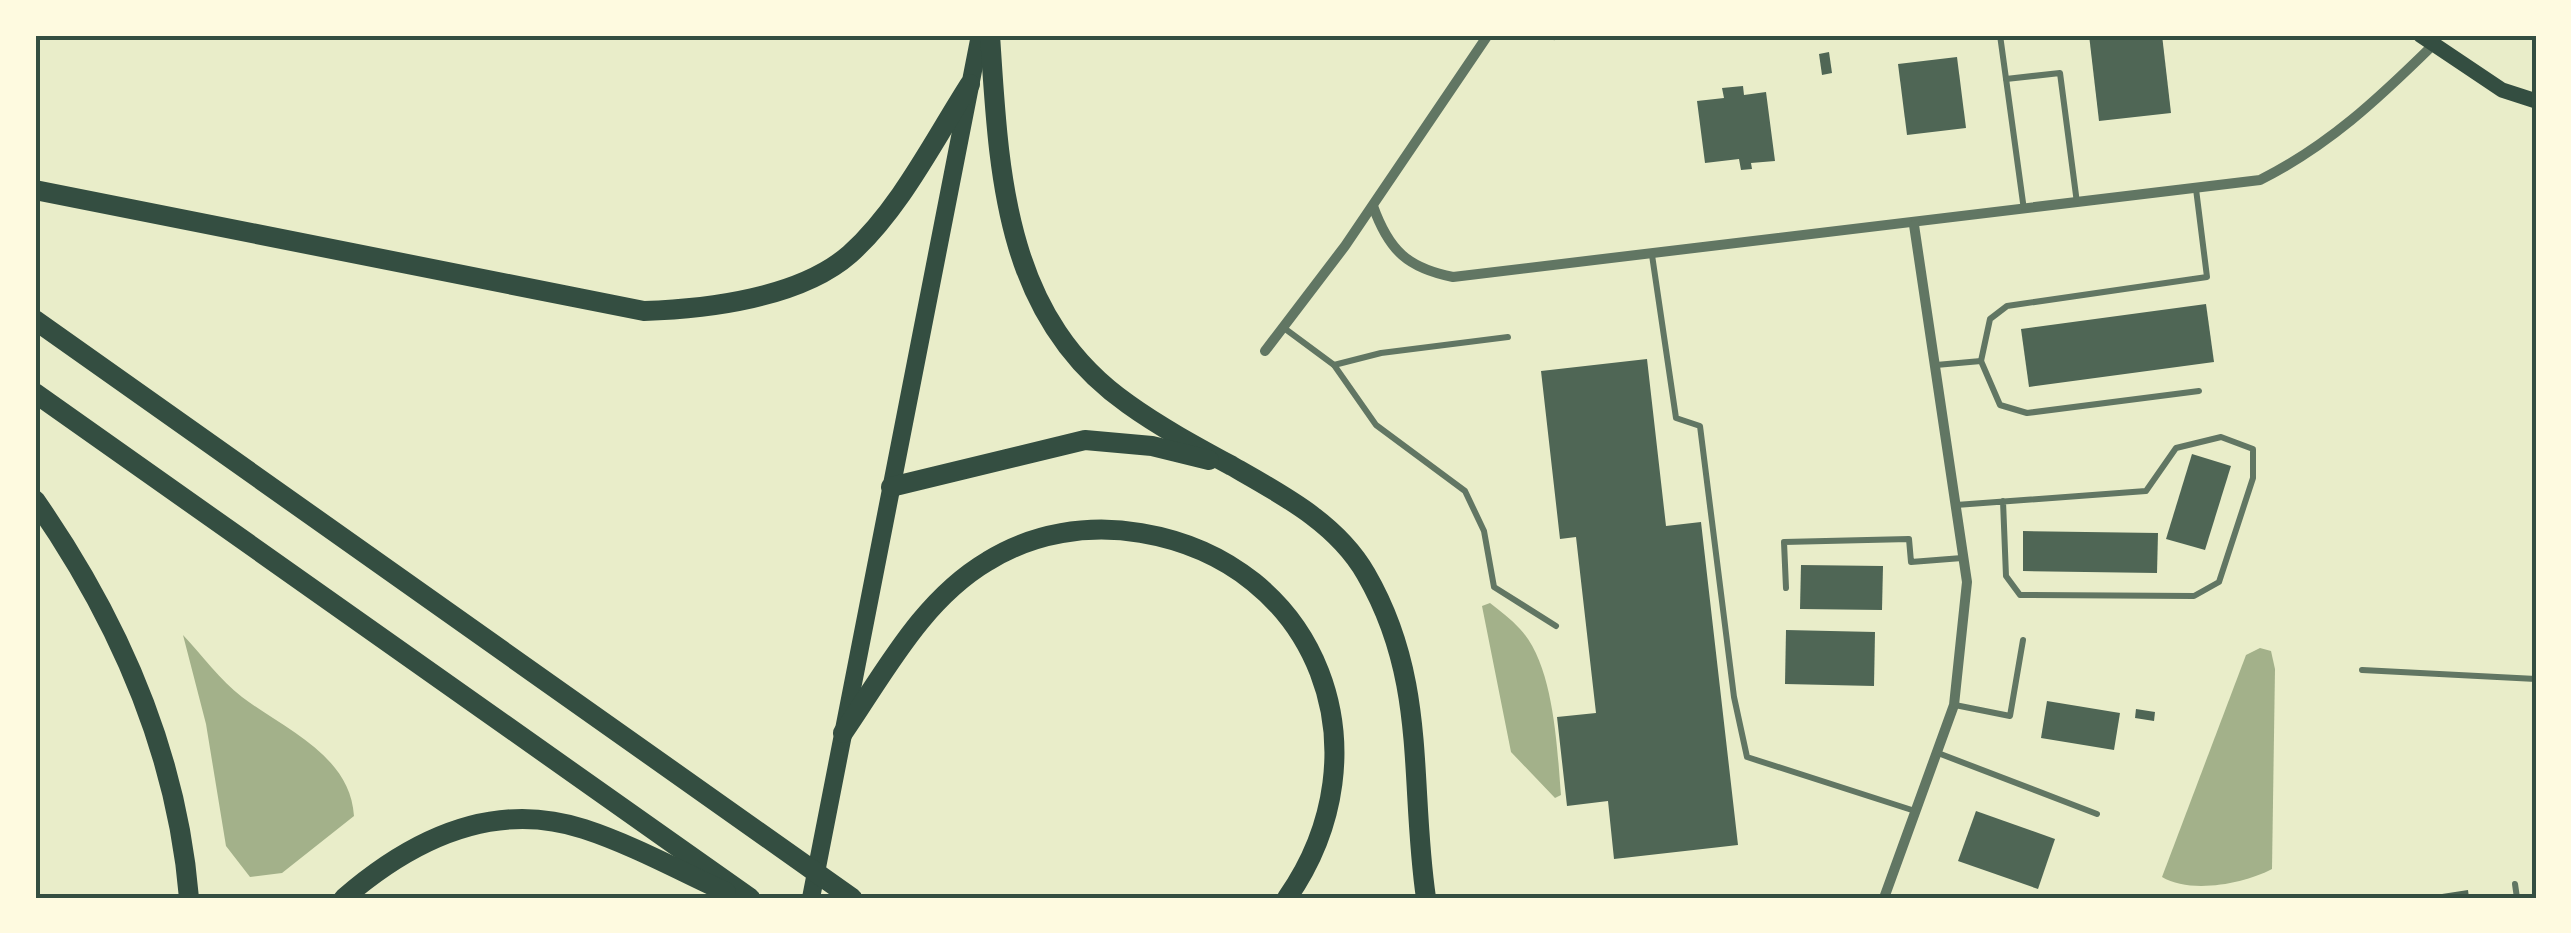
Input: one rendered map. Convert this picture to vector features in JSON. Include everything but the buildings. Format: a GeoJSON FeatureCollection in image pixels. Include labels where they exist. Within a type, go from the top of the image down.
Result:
{"type":"FeatureCollection","features":[{"type":"Feature","properties":{"kind":"highway"},"geometry":{"type":"LineString","coordinates":[[990,35],[998,158],[1012,237],[1038,300],[1072,352],[1125,402],[1324,524],[1365,570],[1397,638],[1412,701],[1426,898]]}},
{"type":"Feature","properties":{"kind":"highway"},"geometry":{"type":"LineString","coordinates":[[35,190],[644,311],[715,308],[791,286],[848,256],[892,205],[970,84]]}},
{"type":"Feature","properties":{"kind":"highway"},"geometry":{"type":"LineString","coordinates":[[35,320],[853,896]]}},
{"type":"Feature","properties":{"kind":"highway"},"geometry":{"type":"LineString","coordinates":[[35,394],[750,898]]}},
{"type":"Feature","properties":{"kind":"highway"},"geometry":{"type":"LineString","coordinates":[[891,488],[1085,440],[1152,446],[1230,465]]}},
{"type":"Feature","properties":{"kind":"highway"},"geometry":{"type":"LineString","coordinates":[[35,500],[79,564],[131,665],[172,784],[189,898]]}},
{"type":"Feature","properties":{"kind":"highway"},"geometry":{"type":"LineString","coordinates":[[844,734],[926,614],[955,583],[988,560],[1058,533],[1095,528],[1168,537],[1201,549],[1270,595],[1295,623],[1327,691],[1334,728],[1332,796],[1308,868],[1287,898]]}},
{"type":"Feature","properties":{"kind":"highway"},"geometry":{"type":"LineString","coordinates":[[344,898],[388,860],[446,830],[519,820],[582,828],[739,898]]}},
{"type":"Feature","properties":{"kind":"main road"},"geometry":{"type":"LineString","coordinates":[[811,898],[980,35]]}},
{"type":"Feature","properties":{"kind":"main road"},"geometry":{"type":"LineString","coordinates":[[2426,40],[2502,90],[2536,101]]}},
{"type":"Feature","properties":{"kind":"street"},"geometry":{"type":"LineString","coordinates":[[1265,351],[1372,206],[1488,35]]}},
{"type":"Feature","properties":{"kind":"street"},"geometry":{"type":"LineString","coordinates":[[1372,206],[1380,226],[1417,270],[1453,277],[2024,212],[2260,180],[2308,156],[2356,121],[2426,40]]}},
{"type":"Feature","properties":{"kind":"street"},"geometry":{"type":"LineString","coordinates":[[1884,898],[1954,705],[1967,582],[1914,225]]}},
{"type":"Feature","properties":{"kind":"lane"},"geometry":{"type":"LineString","coordinates":[[2000,35],[2024,212]]}},
{"type":"Feature","properties":{"kind":"lane"},"geometry":{"type":"LineString","coordinates":[[2006,79],[2060,73],[2077,204]]}},
{"type":"Feature","properties":{"kind":"lane"},"geometry":{"type":"LineString","coordinates":[[2196,190],[2207,278],[2000,308],[1987,326],[1981,362],[2000,405],[2027,413],[2199,390]]}},
{"type":"Feature","properties":{"kind":"lane"},"geometry":{"type":"LineString","coordinates":[[1652,254],[1676,418],[1700,426],[1734,697],[1748,757],[1916,811]]}},
{"type":"Feature","properties":{"kind":"lane"},"geometry":{"type":"LineString","coordinates":[[1283,327],[1334,364],[1376,424],[1464,490],[1484,531],[1494,587],[1556,626]]}},
{"type":"Feature","properties":{"kind":"lane"},"geometry":{"type":"LineString","coordinates":[[1334,364],[1381,353],[1508,336]]}},
{"type":"Feature","properties":{"kind":"lane"},"geometry":{"type":"LineString","coordinates":[[1935,366],[1981,362]]}},
{"type":"Feature","properties":{"kind":"lane"},"geometry":{"type":"LineString","coordinates":[[1956,505],[2004,501],[2146,491],[2176,448],[2220,437],[2253,449],[2253,478],[2219,582],[2194,596],[2020,595],[2006,576],[2004,501]]}},
{"type":"Feature","properties":{"kind":"lane"},"geometry":{"type":"LineString","coordinates":[[1786,588],[1784,542],[1908,539],[1910,562],[1964,558]]}},
{"type":"Feature","properties":{"kind":"lane"},"geometry":{"type":"LineString","coordinates":[[1954,705],[2010,716],[2023,640]]}},
{"type":"Feature","properties":{"kind":"lane"},"geometry":{"type":"LineString","coordinates":[[2362,670],[2536,679]]}},
{"type":"Feature","properties":{"kind":"lane"},"geometry":{"type":"LineString","coordinates":[[1936,753],[2098,814]]}},
{"type":"Feature","properties":{"kind":"lane"},"geometry":{"type":"LineString","coordinates":[[2515,884],[2516,898]]}},
{"type":"Feature","properties":{"kind":"shaded area"},"geometry":{"type":"Polygon","coordinates":[[[1490,603],[1520,629],[1540,663],[1555,731],[1561,795],[1555,798],[1511,752],[1482,606],[1490,603]]]}},
{"type":"Feature","properties":{"kind":"shaded area"},"geometry":{"type":"Polygon","coordinates":[[[183,635],[234,690],[328,760],[350,795],[354,816],[282,873],[250,877],[226,846],[206,724],[183,635]]]}},
{"type":"Feature","properties":{"kind":"shaded area"},"geometry":{"type":"Polygon","coordinates":[[[2260,648],[2271,651],[2275,669],[2272,869],[2217,885],[2174,882],[2162,877],[2246,655],[2260,648]]]}}]}
